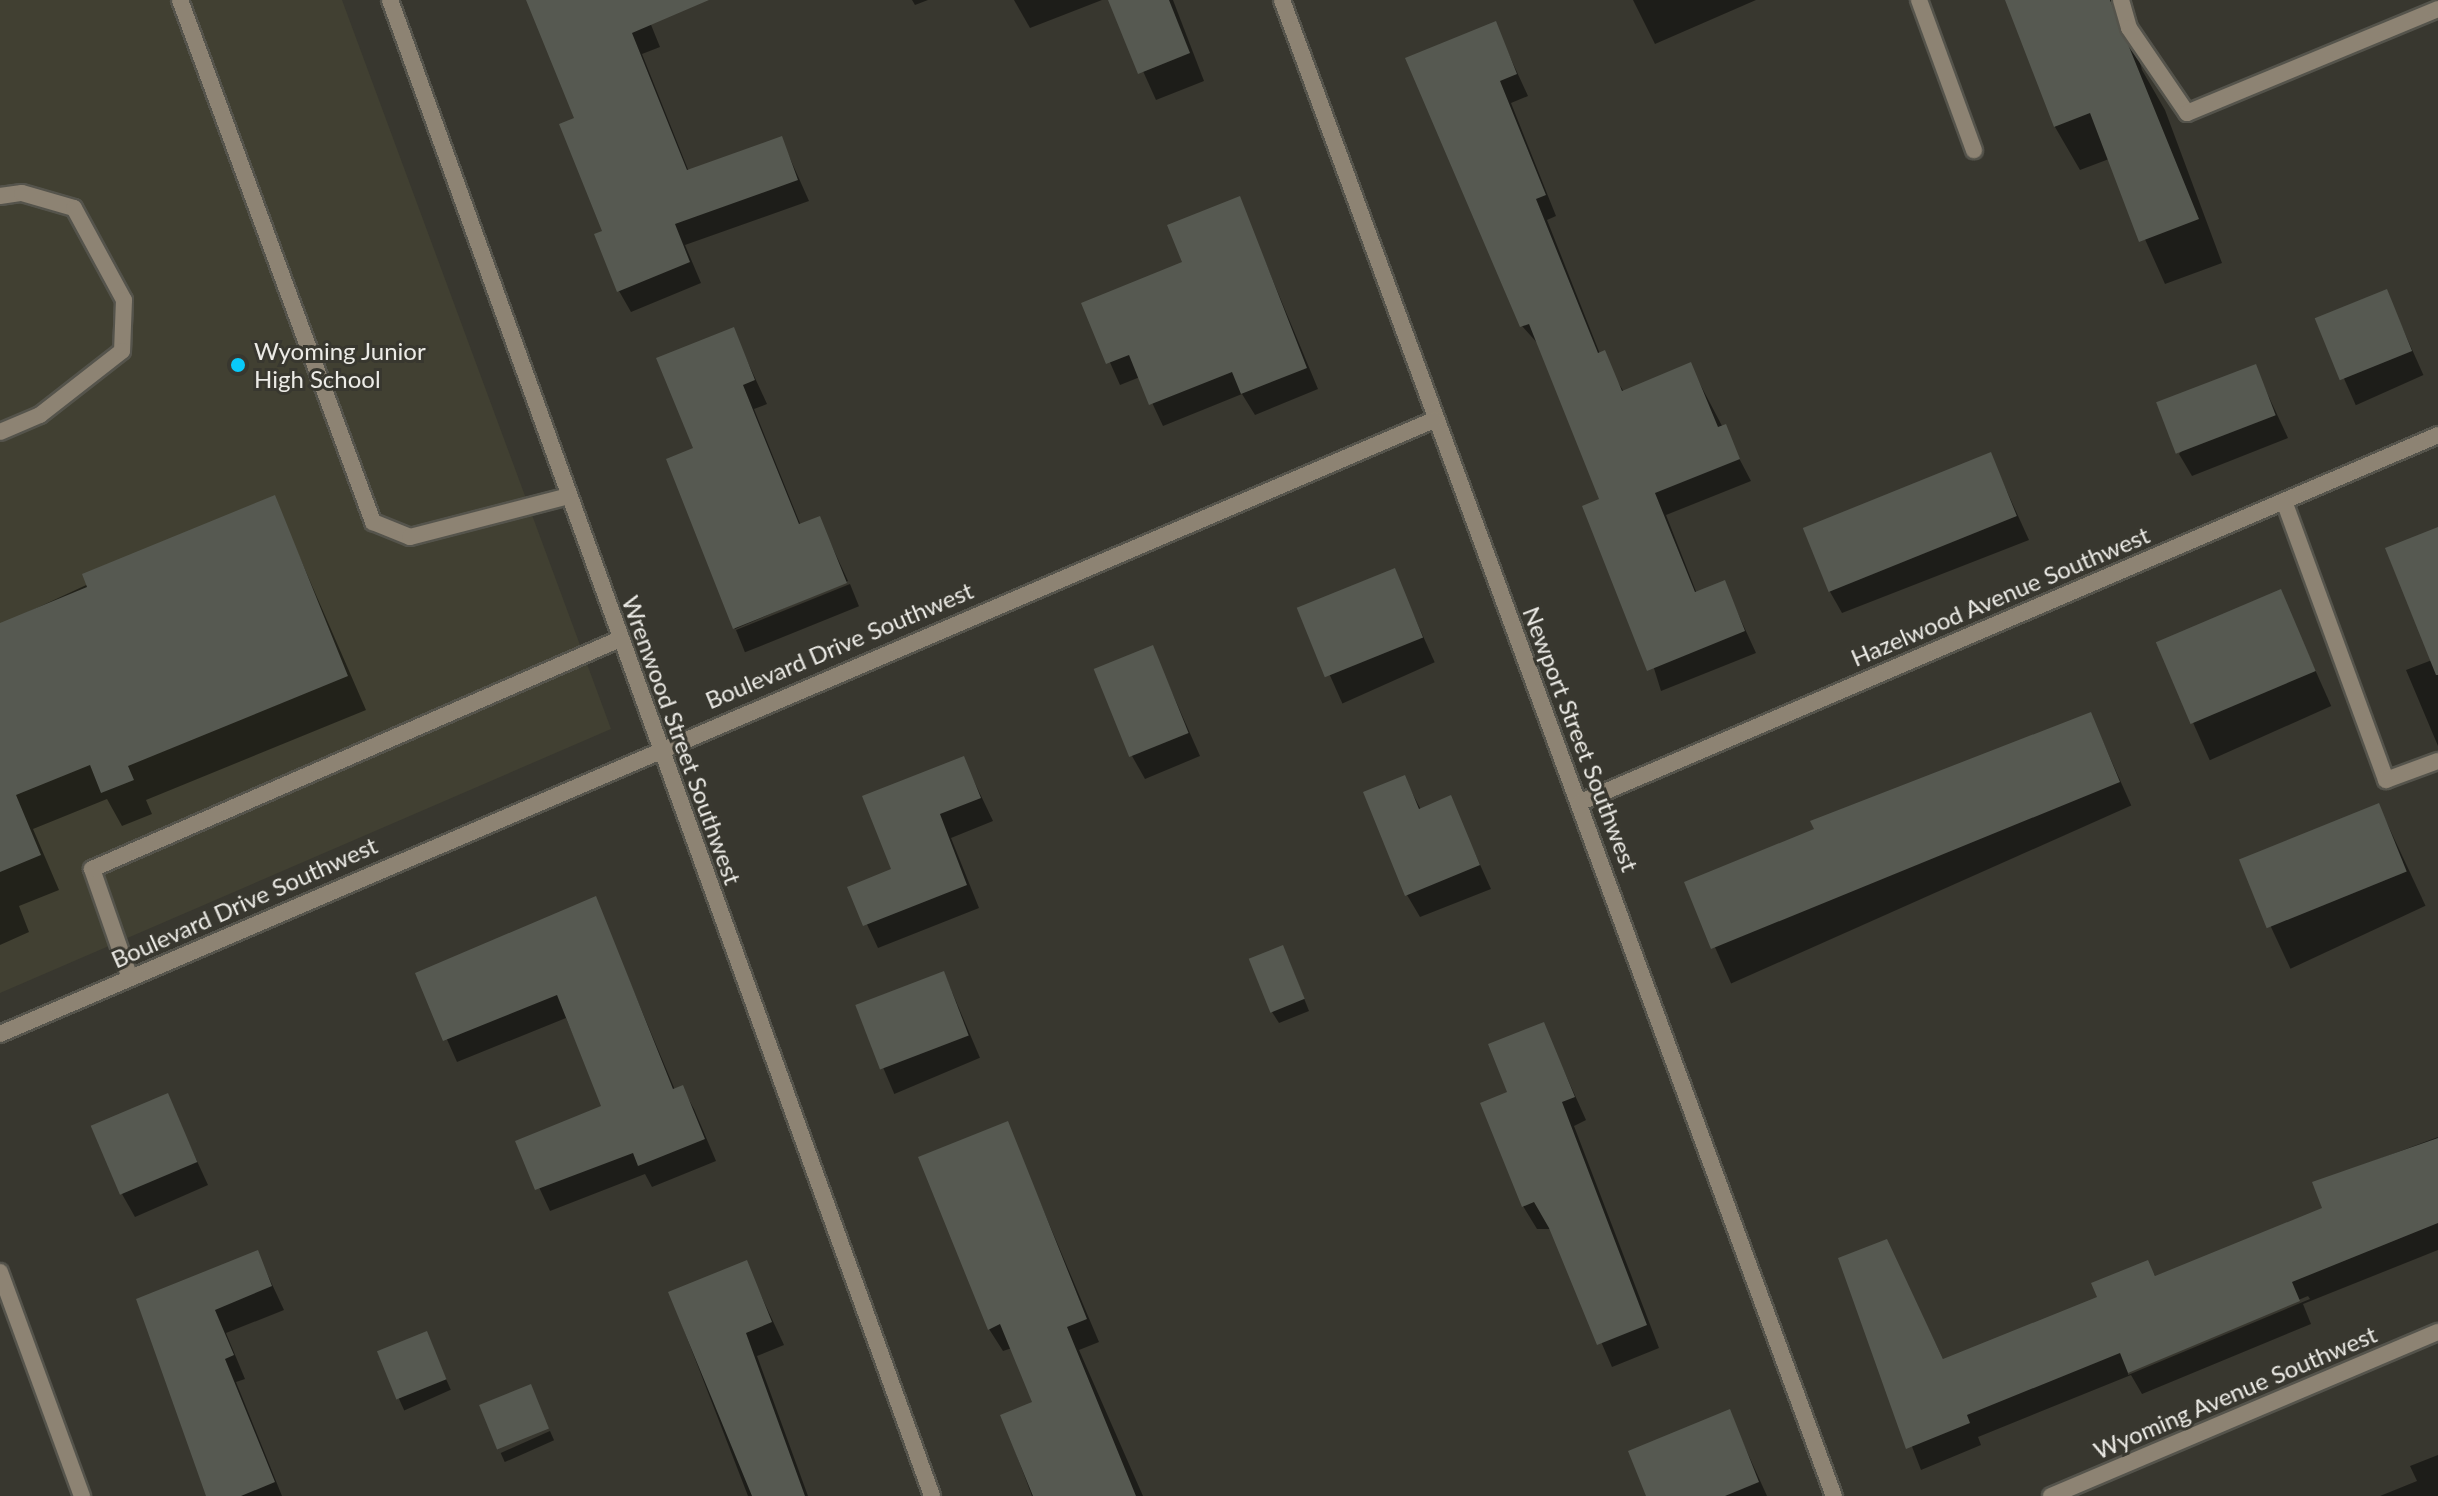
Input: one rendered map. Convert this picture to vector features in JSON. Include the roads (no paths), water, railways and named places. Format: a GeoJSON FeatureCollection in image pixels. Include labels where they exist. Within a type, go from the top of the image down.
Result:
{"type":"FeatureCollection","features":[{"type":"Feature","properties":{"kind":"street"},"geometry":{"type":"LineString","coordinates":[[180,0],[373,522],[410,537],[568,496]]}},
{"type":"Feature","properties":{"kind":"street","name":"Wrenwood Street Southwest"},"geometry":{"type":"LineString","coordinates":[[390,0],[932,1496]]}},
{"type":"Feature","properties":{"kind":"street"},"geometry":{"type":"LineString","coordinates":[[1919,0],[1974,150]]}},
{"type":"Feature","properties":{"kind":"street"},"geometry":{"type":"LineString","coordinates":[[2121,0],[2129,28],[2187,113],[2438,9]]}},
{"type":"Feature","properties":{"kind":"street","name":"Newport Street Southwest"},"geometry":{"type":"LineString","coordinates":[[1285,1],[1434,420],[1581,802],[1834,1496]]}},
{"type":"Feature","properties":{"kind":"street"},"geometry":{"type":"LineString","coordinates":[[0,196],[22,193],[74,208],[124,300],[122,351],[40,415],[0,432]]}},
{"type":"Feature","properties":{"kind":"street","name":"Boulevard Drive Southwest"},"geometry":{"type":"LineString","coordinates":[[0,1034],[659,747],[1434,420]]}},
{"type":"Feature","properties":{"kind":"street","name":"Hazelwood Avenue Southwest"},"geometry":{"type":"LineString","coordinates":[[1581,802],[2438,435]]}},
{"type":"Feature","properties":{"kind":"street"},"geometry":{"type":"LineString","coordinates":[[2284,501],[2386,780],[2438,761]]}},
{"type":"Feature","properties":{"kind":"street"},"geometry":{"type":"LineString","coordinates":[[130,978],[92,869],[620,639]]}},
{"type":"Feature","properties":{"kind":"street"},"geometry":{"type":"LineString","coordinates":[[0,1272],[82,1496]]}},
{"type":"Feature","properties":{"kind":"street","name":"Wyoming Avenue Southwest"},"geometry":{"type":"LineString","coordinates":[[2051,1496],[2438,1332]]}},
{"type":"Feature","properties":{"kind":"place","name":"Wyoming Junior High School"},"geometry":{"type":"Point","coordinates":[238,365]}}]}
